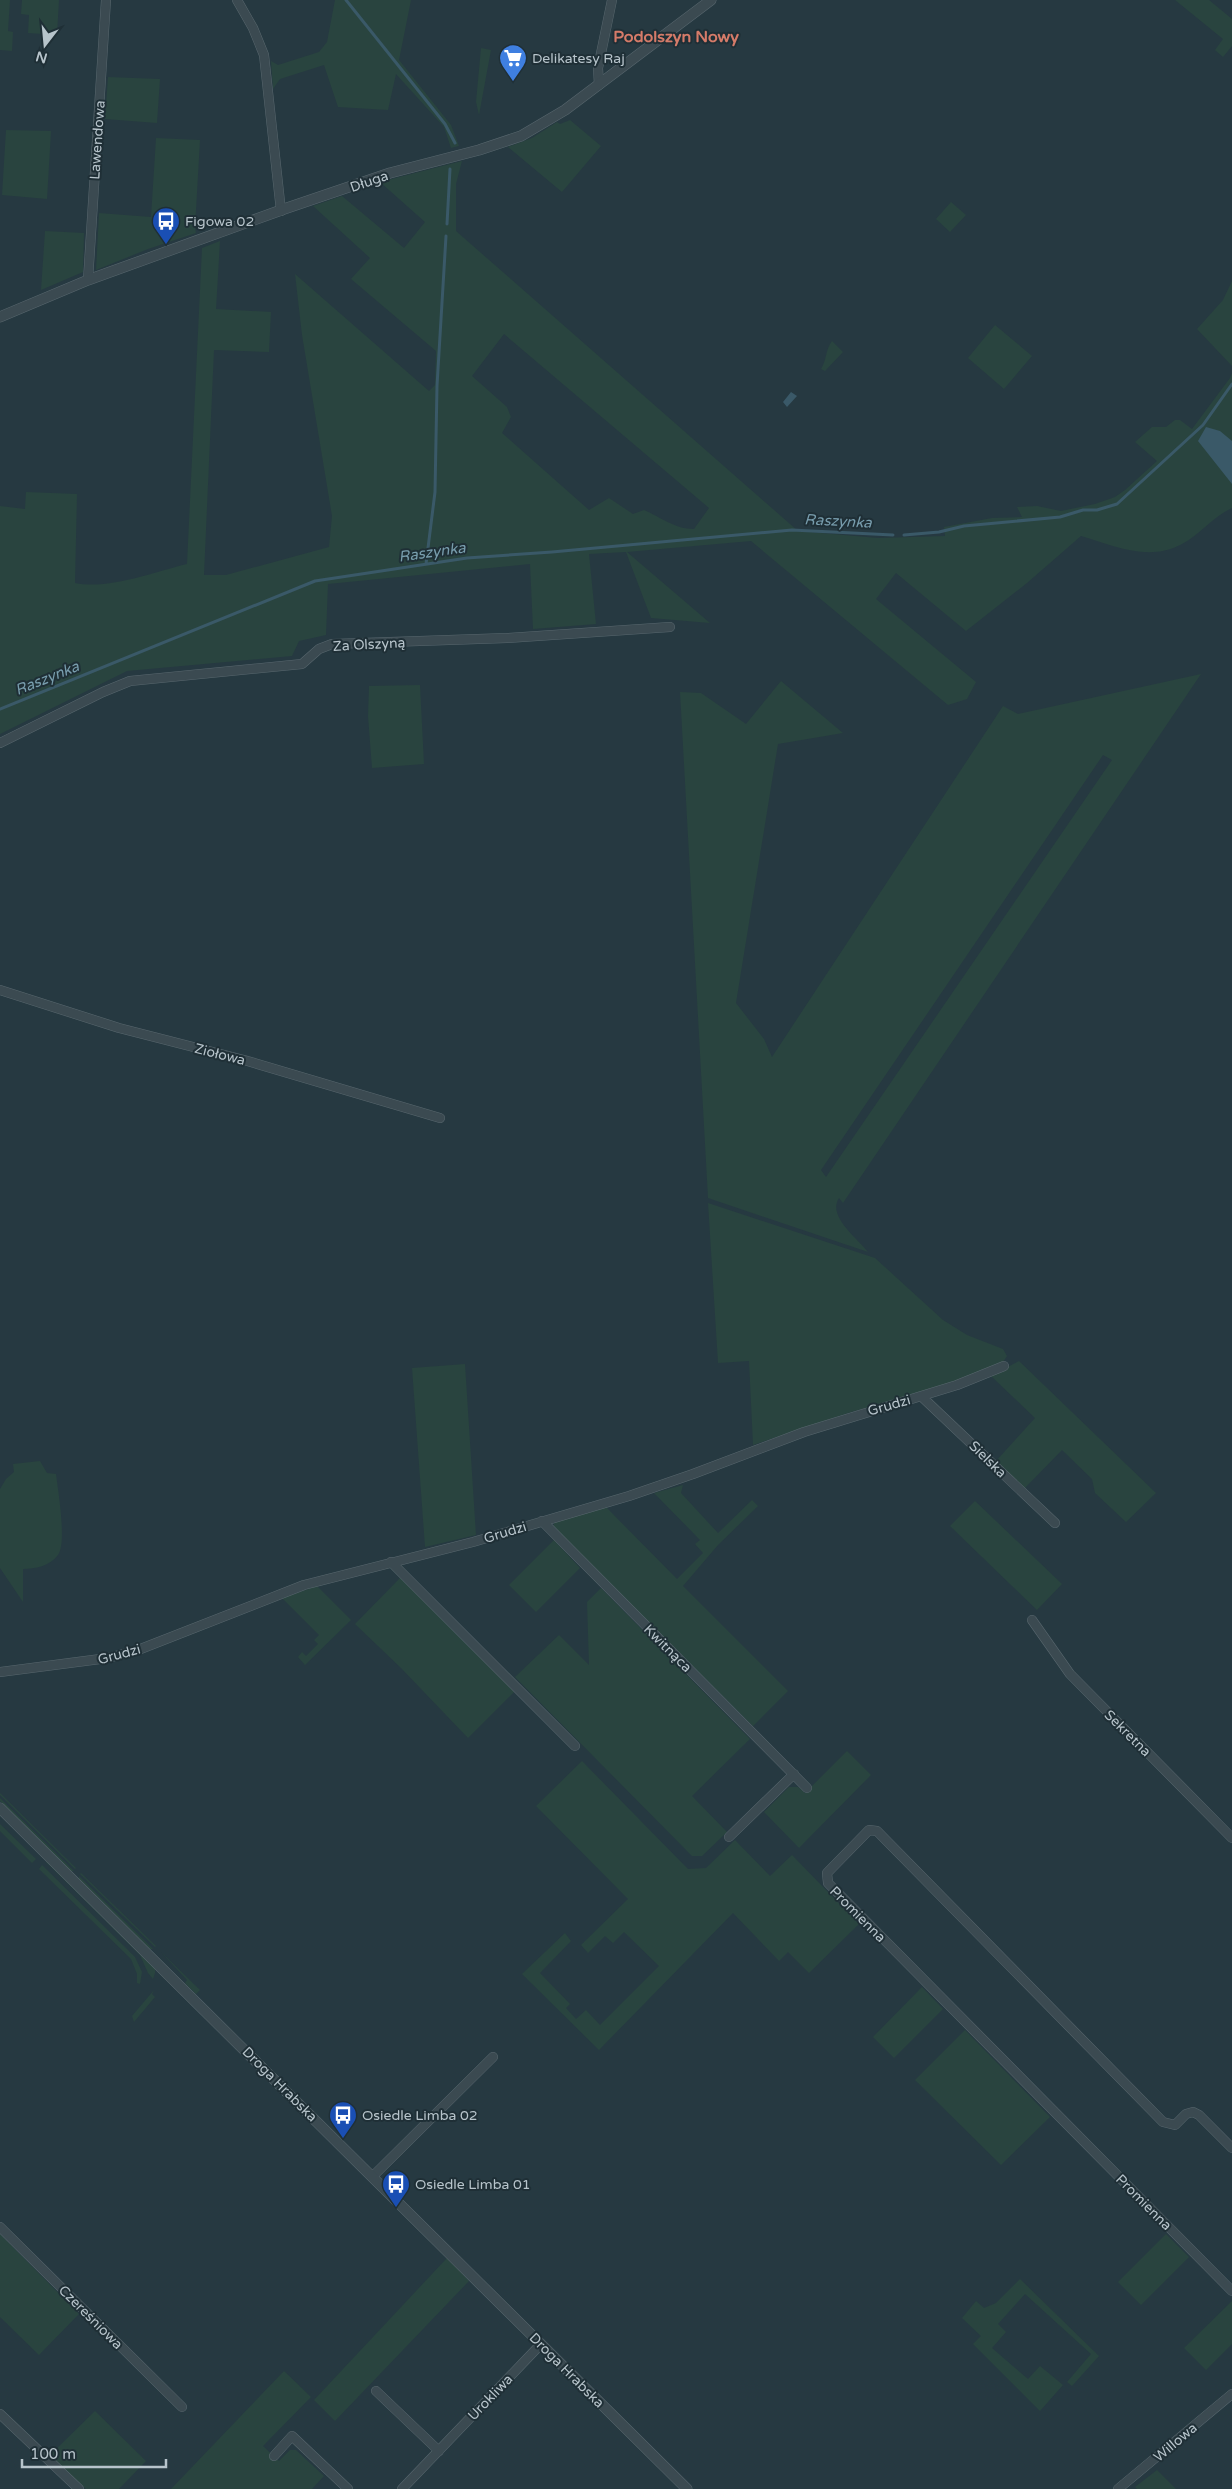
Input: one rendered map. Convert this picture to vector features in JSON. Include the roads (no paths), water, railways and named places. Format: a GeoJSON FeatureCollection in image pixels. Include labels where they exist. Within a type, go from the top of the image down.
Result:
{"type":"FeatureCollection","features":[{"type":"Feature","properties":{"kind":"street","name":"Lawendowa"},"geometry":{"type":"LineString","coordinates":[[88,280],[106,0]]}},
{"type":"Feature","properties":{"kind":"street"},"geometry":{"type":"LineString","coordinates":[[237,0],[253,28],[264,55],[282,211]]}},
{"type":"Feature","properties":{"kind":"street"},"geometry":{"type":"LineString","coordinates":[[599,85],[598,68],[612,0]]}},
{"type":"Feature","properties":{"kind":"street","name":"Długa"},"geometry":{"type":"LineString","coordinates":[[0,317],[88,280],[390,173],[507,142],[533,130],[599,85],[711,0]]}},
{"type":"Feature","properties":{"kind":"street","name":"Za Olszyną"},"geometry":{"type":"LineString","coordinates":[[0,743],[103,692],[130,681],[302,664],[319,649],[332,644],[507,638],[670,626]]}},
{"type":"Feature","properties":{"kind":"street","name":"Ziołowa"},"geometry":{"type":"LineString","coordinates":[[0,990],[118,1028],[244,1060],[440,1118]]}},
{"type":"Feature","properties":{"kind":"street","name":"Grudzi"},"geometry":{"type":"LineString","coordinates":[[0,1672],[108,1658],[138,1650],[304,1585],[474,1542],[645,1490],[804,1432],[921,1396],[1004,1366]]}},
{"type":"Feature","properties":{"kind":"street","name":"Sielska"},"geometry":{"type":"LineString","coordinates":[[921,1396],[1055,1523]]}},
{"type":"Feature","properties":{"kind":"street","name":"Kwitnąca"},"geometry":{"type":"LineString","coordinates":[[542,1521],[807,1788]]}},
{"type":"Feature","properties":{"kind":"street"},"geometry":{"type":"LineString","coordinates":[[391,1562],[575,1746]]}},
{"type":"Feature","properties":{"kind":"street","name":"Sekretna"},"geometry":{"type":"LineString","coordinates":[[1032,1620],[1070,1674],[1232,1838]]}},
{"type":"Feature","properties":{"kind":"street"},"geometry":{"type":"LineString","coordinates":[[729,1837],[794,1774]]}},
{"type":"Feature","properties":{"kind":"street","name":"Droga Hrabska"},"geometry":{"type":"LineString","coordinates":[[0,1808],[687,2489]]}},
{"type":"Feature","properties":{"kind":"street","name":"Promienna"},"geometry":{"type":"LineString","coordinates":[[1232,2148],[1199,2115],[1193,2112],[1186,2114],[1175,2124],[1164,2122],[877,1831],[869,1830],[826,1873],[828,1883],[1232,2291]]}},
{"type":"Feature","properties":{"kind":"street"},"geometry":{"type":"LineString","coordinates":[[373,2176],[493,2056]]}},
{"type":"Feature","properties":{"kind":"street","name":"Czereśniowa"},"geometry":{"type":"LineString","coordinates":[[0,2227],[182,2407]]}},
{"type":"Feature","properties":{"kind":"street","name":"Urokliwa"},"geometry":{"type":"LineString","coordinates":[[402,2489],[541,2344]]}},
{"type":"Feature","properties":{"kind":"street"},"geometry":{"type":"LineString","coordinates":[[376,2390],[439,2451]]}},
{"type":"Feature","properties":{"kind":"street","name":"Willowa"},"geometry":{"type":"LineString","coordinates":[[1118,2489],[1231,2397]]}},
{"type":"Feature","properties":{"kind":"street"},"geometry":{"type":"LineString","coordinates":[[0,2414],[79,2489]]}},
{"type":"Feature","properties":{"kind":"street"},"geometry":{"type":"LineString","coordinates":[[274,2456],[292,2436],[348,2489]]}},
{"type":"Feature","properties":{"kind":"water"},"geometry":{"type":"Polygon","coordinates":[[[791,392],[797,396],[787,407],[783,402],[791,392]]]}},
{"type":"Feature","properties":{"kind":"water"},"geometry":{"type":"Polygon","coordinates":[[[1206,427],[1220,431],[1232,441],[1232,484],[1198,441],[1206,427]]]}},
{"type":"Feature","properties":{"kind":"waterway"},"geometry":{"type":"LineString","coordinates":[[346,0],[445,124],[455,143]]}},
{"type":"Feature","properties":{"kind":"waterway"},"geometry":{"type":"LineString","coordinates":[[447,224],[450,169]]}},
{"type":"Feature","properties":{"kind":"waterway"},"geometry":{"type":"LineString","coordinates":[[426,564],[435,492],[437,386],[446,236]]}},
{"type":"Feature","properties":{"kind":"waterway","name":"Raszynka"},"geometry":{"type":"LineString","coordinates":[[904,535],[939,532],[964,526],[1060,517],[1083,510],[1097,510],[1117,504],[1203,425],[1232,384]]}},
{"type":"Feature","properties":{"kind":"waterway","name":"Raszynka"},"geometry":{"type":"LineString","coordinates":[[0,709],[315,581],[467,558],[792,530],[893,535]]}},
{"type":"Feature","properties":{"kind":"place","name":"Delikatesy Raj"},"geometry":{"type":"Point","coordinates":[513,82]}},
{"type":"Feature","properties":{"kind":"place","name":"Figowa 02"},"geometry":{"type":"Point","coordinates":[166,245]}},
{"type":"Feature","properties":{"kind":"place","name":"Osiedle Limba 02"},"geometry":{"type":"Point","coordinates":[343,2139]}},
{"type":"Feature","properties":{"kind":"place","name":"Osiedle Limba 01"},"geometry":{"type":"Point","coordinates":[396,2208]}},
{"type":"Feature","properties":{"kind":"district","name":"Podolszyn Nowy"},"geometry":{"type":"Point","coordinates":[676,36]}}]}
